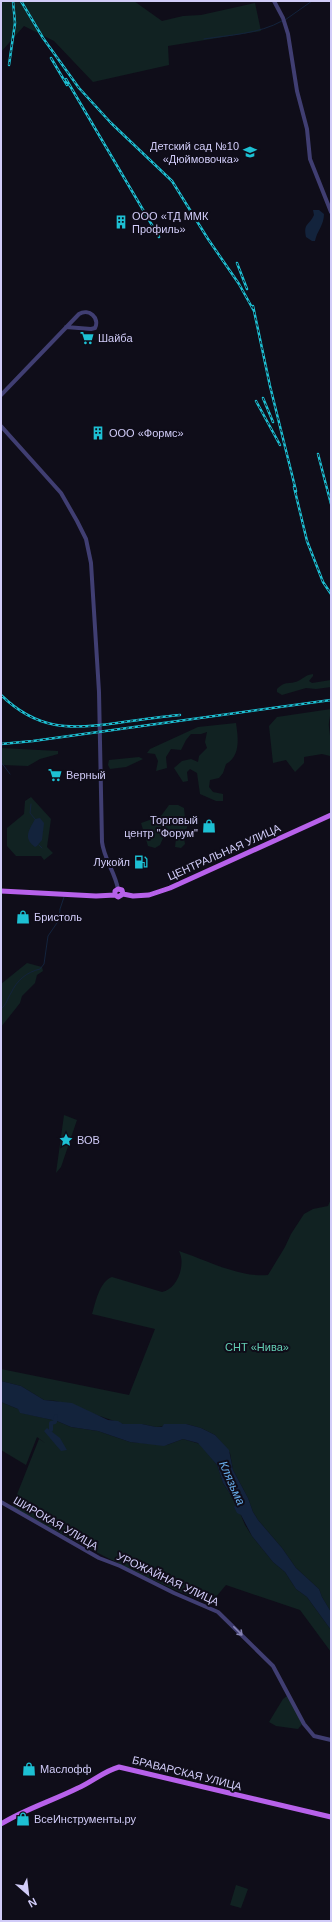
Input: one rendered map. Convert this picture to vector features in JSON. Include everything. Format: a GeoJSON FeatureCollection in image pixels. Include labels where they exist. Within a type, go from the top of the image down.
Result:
{"type":"FeatureCollection","features":[{"type":"Feature","properties":{"kind":"main road","name":"ЦЕНТРАЛЬНАЯ УЛИЦА"},"geometry":{"type":"LineString","coordinates":[[1,891],[64,895],[115,895],[120,897],[123,894],[149,895],[165,890],[331,815]]}},
{"type":"Feature","properties":{"kind":"main road"},"geometry":{"type":"LineString","coordinates":[[115,895],[115,891],[118,889],[122,890],[123,894]]}},
{"type":"Feature","properties":{"kind":"main road","name":"БРАВАРСКАЯ УЛИЦА"},"geometry":{"type":"LineString","coordinates":[[1,1824],[22,1812],[78,1788],[110,1769],[119,1767],[331,1817]]}},
{"type":"Feature","properties":{"kind":"street"},"geometry":{"type":"LineString","coordinates":[[274,1],[284,20],[307,129],[310,159],[331,212]]}},
{"type":"Feature","properties":{"kind":"street"},"geometry":{"type":"LineString","coordinates":[[1,394],[66,327],[82,312],[91,313],[96,319],[97,324],[95,328],[92,329],[66,327]]}},
{"type":"Feature","properties":{"kind":"street"},"geometry":{"type":"LineString","coordinates":[[1,426],[61,492],[86,539],[90,563],[99,692],[102,842],[105,857],[116,879],[118,889]]}},
{"type":"Feature","properties":{"kind":"street","name":"ШИРОКАЯ УЛИЦА"},"geometry":{"type":"LineString","coordinates":[[1,1502],[102,1559]]}},
{"type":"Feature","properties":{"kind":"street","name":"УРОЖАЙНАЯ УЛИЦА"},"geometry":{"type":"LineString","coordinates":[[102,1559],[218,1612],[273,1666],[304,1724],[314,1736],[331,1740]]}},
{"type":"Feature","properties":{"kind":"green space"},"geometry":{"type":"Polygon","coordinates":[[[1,1],[134,1],[162,21],[183,16],[201,15],[255,3],[261,31],[168,46],[169,65],[93,82],[54,41],[24,26],[1,52],[1,1]]]}},
{"type":"Feature","properties":{"kind":"green space"},"geometry":{"type":"Polygon","coordinates":[[[313,674],[309,681],[312,683],[331,680],[331,687],[316,689],[306,688],[282,695],[277,692],[277,689],[285,684],[298,681],[313,674]]]}},
{"type":"Feature","properties":{"kind":"green space"},"geometry":{"type":"Polygon","coordinates":[[[331,709],[329,725],[331,745],[330,756],[322,754],[304,757],[304,763],[295,772],[286,760],[273,763],[269,726],[277,717],[331,709]]]}},
{"type":"Feature","properties":{"kind":"green space"},"geometry":{"type":"Polygon","coordinates":[[[236,723],[237,746],[234,756],[231,761],[226,764],[223,773],[219,778],[210,780],[209,787],[213,792],[223,794],[223,801],[216,801],[200,794],[197,773],[190,769],[187,772],[188,781],[183,782],[174,768],[182,761],[191,759],[198,762],[199,756],[207,748],[205,742],[207,732],[201,734],[191,734],[181,750],[171,749],[166,757],[167,768],[156,771],[158,761],[155,754],[147,753],[150,749],[198,727],[236,723]]]}},
{"type":"Feature","properties":{"kind":"green space"},"geometry":{"type":"Polygon","coordinates":[[[1,748],[58,751],[58,754],[40,759],[28,766],[2,765],[1,748]]]}},
{"type":"Feature","properties":{"kind":"green space"},"geometry":{"type":"Polygon","coordinates":[[[139,757],[143,759],[126,767],[110,769],[108,765],[109,760],[139,757]]]}},
{"type":"Feature","properties":{"kind":"green space"},"geometry":{"type":"Polygon","coordinates":[[[31,797],[51,819],[47,847],[53,853],[44,860],[41,856],[16,856],[7,846],[7,828],[24,814],[25,801],[31,797]]]}},
{"type":"Feature","properties":{"kind":"green space"},"geometry":{"type":"Polygon","coordinates":[[[169,805],[178,805],[184,808],[185,818],[188,822],[187,828],[183,832],[185,844],[181,848],[175,847],[176,839],[170,833],[164,836],[160,845],[155,848],[148,846],[141,823],[161,816],[169,805]]]}},
{"type":"Feature","properties":{"kind":"green space"},"geometry":{"type":"Polygon","coordinates":[[[27,963],[42,967],[43,971],[37,975],[35,983],[22,996],[20,1003],[1,1027],[1,984],[27,963]]]}},
{"type":"Feature","properties":{"kind":"green space"},"geometry":{"type":"Polygon","coordinates":[[[64,1115],[77,1120],[61,1167],[56,1173],[64,1115]]]}},
{"type":"Feature","properties":{"kind":"green space","name":"СНТ «Нива»"},"geometry":{"type":"Polygon","coordinates":[[[331,1199],[331,1612],[319,1589],[296,1568],[282,1548],[258,1520],[233,1470],[230,1453],[215,1435],[201,1428],[186,1424],[156,1427],[142,1424],[123,1424],[56,1401],[44,1400],[21,1386],[1,1381],[1,1369],[129,1395],[155,1329],[92,1314],[104,1283],[112,1277],[162,1292],[168,1290],[176,1281],[181,1269],[182,1262],[179,1251],[223,1268],[246,1274],[268,1275],[304,1214],[313,1209],[328,1206],[331,1199]]]}},
{"type":"Feature","properties":{"kind":"green space"},"geometry":{"type":"Polygon","coordinates":[[[1,1402],[18,1409],[22,1413],[57,1421],[71,1427],[98,1431],[130,1442],[167,1445],[183,1439],[200,1444],[217,1465],[223,1483],[235,1501],[245,1525],[252,1536],[273,1562],[285,1572],[296,1589],[307,1597],[331,1630],[331,1652],[300,1610],[226,1585],[210,1604],[134,1571],[12,1507],[39,1439],[45,1443],[37,1437],[26,1465],[1,1450],[1,1402]]]}},
{"type":"Feature","properties":{"kind":"green space"},"geometry":{"type":"Polygon","coordinates":[[[287,1696],[303,1723],[298,1729],[276,1726],[269,1722],[283,1699],[287,1696]]]}},
{"type":"Feature","properties":{"kind":"green space"},"geometry":{"type":"Polygon","coordinates":[[[236,1885],[248,1889],[241,1908],[230,1905],[236,1885]]]}},
{"type":"Feature","properties":{"kind":"water"},"geometry":{"type":"Polygon","coordinates":[[[313,210],[319,210],[324,214],[323,221],[315,241],[312,241],[306,237],[305,232],[306,227],[314,215],[313,210]]]}},
{"type":"Feature","properties":{"kind":"water"},"geometry":{"type":"Polygon","coordinates":[[[40,818],[44,823],[42,840],[35,847],[29,840],[28,833],[35,819],[40,818]]]}},
{"type":"Feature","properties":{"kind":"water","name":"Клязьма"},"geometry":{"type":"Polygon","coordinates":[[[1,1381],[21,1386],[44,1400],[72,1403],[108,1420],[118,1421],[123,1424],[142,1424],[162,1427],[164,1424],[186,1424],[201,1428],[215,1435],[229,1450],[233,1470],[258,1520],[282,1548],[296,1568],[319,1589],[331,1612],[331,1630],[307,1597],[296,1589],[285,1572],[273,1562],[252,1536],[241,1515],[237,1513],[234,1507],[236,1504],[235,1501],[223,1483],[217,1465],[198,1443],[183,1439],[164,1446],[130,1442],[98,1431],[71,1427],[57,1421],[20,1413],[18,1409],[1,1402],[1,1381]]]}},
{"type":"Feature","properties":{"kind":"water"},"geometry":{"type":"Polygon","coordinates":[[[47,1428],[60,1438],[67,1450],[61,1451],[44,1431],[47,1428]]]}},
{"type":"Feature","properties":{"kind":"waterway"},"geometry":{"type":"LineString","coordinates":[[285,20],[312,1]]}},
{"type":"Feature","properties":{"kind":"waterway"},"geometry":{"type":"LineString","coordinates":[[204,39],[264,29],[282,21]]}},
{"type":"Feature","properties":{"kind":"waterway"},"geometry":{"type":"LineString","coordinates":[[1,762],[10,774]]}},
{"type":"Feature","properties":{"kind":"waterway"},"geometry":{"type":"LineString","coordinates":[[31,804],[30,813],[35,819]]}},
{"type":"Feature","properties":{"kind":"waterway"},"geometry":{"type":"LineString","coordinates":[[39,845],[42,848]]}},
{"type":"Feature","properties":{"kind":"waterway"},"geometry":{"type":"LineString","coordinates":[[1,1009],[5,1005],[13,988],[19,980],[27,974],[40,969],[44,964],[48,936],[59,920],[60,909],[64,897]]}},
{"type":"Feature","properties":{"kind":"waterway"},"geometry":{"type":"LineString","coordinates":[[51,1430],[51,1423],[55,1422],[56,1416]]}},
{"type":"Feature","properties":{"kind":"railway"},"geometry":{"type":"LineString","coordinates":[[9,65],[15,23],[13,1]]}},
{"type":"Feature","properties":{"kind":"railway"},"geometry":{"type":"LineString","coordinates":[[21,1],[43,38],[79,88],[111,123],[172,181],[208,239],[239,284],[254,311]]}},
{"type":"Feature","properties":{"kind":"railway"},"geometry":{"type":"LineString","coordinates":[[51,58],[67,85]]}},
{"type":"Feature","properties":{"kind":"railway"},"geometry":{"type":"LineString","coordinates":[[66,79],[159,237]]}},
{"type":"Feature","properties":{"kind":"railway"},"geometry":{"type":"LineString","coordinates":[[237,263],[247,289]]}},
{"type":"Feature","properties":{"kind":"railway"},"geometry":{"type":"LineString","coordinates":[[253,306],[270,386],[296,491]]}},
{"type":"Feature","properties":{"kind":"railway"},"geometry":{"type":"LineString","coordinates":[[263,398],[273,422]]}},
{"type":"Feature","properties":{"kind":"railway"},"geometry":{"type":"LineString","coordinates":[[256,401],[280,445]]}},
{"type":"Feature","properties":{"kind":"railway"},"geometry":{"type":"LineString","coordinates":[[318,454],[331,504]]}},
{"type":"Feature","properties":{"kind":"railway"},"geometry":{"type":"LineString","coordinates":[[294,487],[307,541],[323,582],[331,594]]}},
{"type":"Feature","properties":{"kind":"railway"},"geometry":{"type":"LineString","coordinates":[[1,695],[14,707],[28,715],[55,725],[100,725],[180,715]]}},
{"type":"Feature","properties":{"kind":"railway"},"geometry":{"type":"LineString","coordinates":[[1,744],[33,741],[331,700]]}},
{"type":"Feature","properties":{"kind":"place","name":"Детский сад №10 «Дюймовочка»"},"geometry":{"type":"Point","coordinates":[250,152]}},
{"type":"Feature","properties":{"kind":"place","name":"ООО «ТД ММК Профиль»"},"geometry":{"type":"Point","coordinates":[121,222]}},
{"type":"Feature","properties":{"kind":"place","name":"Шайба"},"geometry":{"type":"Point","coordinates":[87,338]}},
{"type":"Feature","properties":{"kind":"place","name":"ООО «Формс»"},"geometry":{"type":"Point","coordinates":[98,433]}},
{"type":"Feature","properties":{"kind":"place","name":"Верный"},"geometry":{"type":"Point","coordinates":[55,775]}},
{"type":"Feature","properties":{"kind":"place","name":"Торговый центр \"Форум\""},"geometry":{"type":"Point","coordinates":[209,826]}},
{"type":"Feature","properties":{"kind":"place","name":"Лукойл"},"geometry":{"type":"Point","coordinates":[141,862]}},
{"type":"Feature","properties":{"kind":"place","name":"Бристоль"},"geometry":{"type":"Point","coordinates":[23,917]}},
{"type":"Feature","properties":{"kind":"place","name":"ВОВ"},"geometry":{"type":"Point","coordinates":[66,1140]}},
{"type":"Feature","properties":{"kind":"place","name":"Маслофф"},"geometry":{"type":"Point","coordinates":[29,1769]}},
{"type":"Feature","properties":{"kind":"place","name":"ВсеИнструменты.ру"},"geometry":{"type":"Point","coordinates":[23,1819]}}]}
